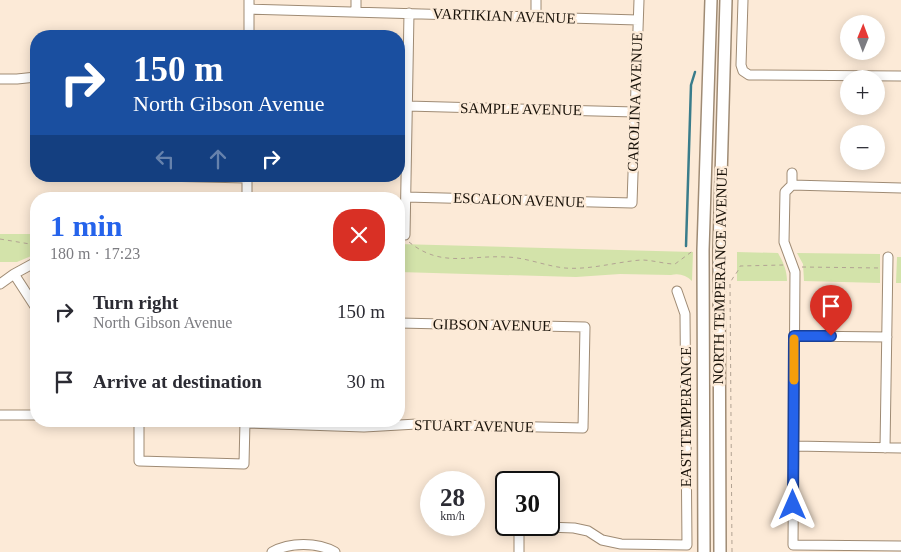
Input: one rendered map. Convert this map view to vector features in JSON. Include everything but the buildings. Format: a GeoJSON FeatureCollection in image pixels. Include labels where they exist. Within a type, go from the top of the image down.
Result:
{"type":"FeatureCollection","features":[{"type":"Feature","properties":{"kind":"main road","name":"NORTH TEMPERANCE AVENUE"},"geometry":{"type":"LineString","coordinates":[[704,552],[703,250],[710,0]]}},
{"type":"Feature","properties":{"kind":"main road","name":"NORTH TEMPERANCE AVENUE"},"geometry":{"type":"LineString","coordinates":[[720,552],[719,248],[726,0]]}},
{"type":"Feature","properties":{"kind":"street"},"geometry":{"type":"LineString","coordinates":[[356,0],[356,11]]}},
{"type":"Feature","properties":{"kind":"street"},"geometry":{"type":"LineString","coordinates":[[536,0],[536,16]]}},
{"type":"Feature","properties":{"kind":"street","name":"CAROLINA AVENUE"},"geometry":{"type":"LineString","coordinates":[[632,203],[639,0]]}},
{"type":"Feature","properties":{"kind":"street"},"geometry":{"type":"LineString","coordinates":[[743,0],[741,66],[743,72],[749,75],[901,76]]}},
{"type":"Feature","properties":{"kind":"street"},"geometry":{"type":"LineString","coordinates":[[249,5],[249,30]]}},
{"type":"Feature","properties":{"kind":"street","name":"VARTIKIAN AVENUE"},"geometry":{"type":"LineString","coordinates":[[249,5],[356,11],[638,20]]}},
{"type":"Feature","properties":{"kind":"street"},"geometry":{"type":"LineString","coordinates":[[405,211],[409,13]]}},
{"type":"Feature","properties":{"kind":"street"},"geometry":{"type":"LineString","coordinates":[[0,78],[17,79],[30,77]]}},
{"type":"Feature","properties":{"kind":"street","name":"SAMPLE AVENUE"},"geometry":{"type":"LineString","coordinates":[[407,106],[635,112]]}},
{"type":"Feature","properties":{"kind":"street"},"geometry":{"type":"LineString","coordinates":[[792,173],[792,185],[785,192],[784,242],[795,272],[793,545],[901,546]]}},
{"type":"Feature","properties":{"kind":"street"},"geometry":{"type":"LineString","coordinates":[[792,185],[901,188]]}},
{"type":"Feature","properties":{"kind":"street","name":"ESCALON AVENUE"},"geometry":{"type":"LineString","coordinates":[[406,197],[632,203]]}},
{"type":"Feature","properties":{"kind":"street"},"geometry":{"type":"LineString","coordinates":[[885,448],[888,257]]}},
{"type":"Feature","properties":{"kind":"street"},"geometry":{"type":"LineString","coordinates":[[0,284],[30,265]]}},
{"type":"Feature","properties":{"kind":"street"},"geometry":{"type":"LineString","coordinates":[[14,274],[30,299]]}},
{"type":"Feature","properties":{"kind":"street","name":"EAST TEMPERANCE"},"geometry":{"type":"LineString","coordinates":[[560,527],[588,531],[602,540],[621,544],[687,545],[685,314],[677,291]]}},
{"type":"Feature","properties":{"kind":"street","name":"GIBSON AVENUE"},"geometry":{"type":"LineString","coordinates":[[405,323],[585,327],[582,428]]}},
{"type":"Feature","properties":{"kind":"street"},"geometry":{"type":"LineString","coordinates":[[794,336],[887,337]]}},
{"type":"Feature","properties":{"kind":"street"},"geometry":{"type":"LineString","coordinates":[[0,414],[30,416]]}},
{"type":"Feature","properties":{"kind":"street","name":"STUART AVENUE"},"geometry":{"type":"LineString","coordinates":[[405,425],[582,428]]}},
{"type":"Feature","properties":{"kind":"street"},"geometry":{"type":"LineString","coordinates":[[139,427],[139,461],[244,464],[245,427]]}},
{"type":"Feature","properties":{"kind":"street"},"geometry":{"type":"LineString","coordinates":[[794,446],[901,448]]}},
{"type":"Feature","properties":{"kind":"street"},"geometry":{"type":"LineString","coordinates":[[519,536],[519,552]]}},
{"type":"Feature","properties":{"kind":"street"},"geometry":{"type":"LineString","coordinates":[[272,552],[282,547],[296,544],[322,547],[335,552]]}},
{"type":"Feature","properties":{"kind":"path"},"geometry":{"type":"LineString","coordinates":[[0,239],[30,244]]}},
{"type":"Feature","properties":{"kind":"path"},"geometry":{"type":"LineString","coordinates":[[405,239],[418,250],[444,258],[458,260],[505,257],[565,268],[650,260],[675,264],[694,250]]}},
{"type":"Feature","properties":{"kind":"path"},"geometry":{"type":"LineString","coordinates":[[732,552],[730,284],[732,277],[740,266],[754,264],[786,265]]}},
{"type":"Feature","properties":{"kind":"path"},"geometry":{"type":"LineString","coordinates":[[801,267],[887,269]]}},
{"type":"Feature","properties":{"kind":"green space"},"geometry":{"type":"Polygon","coordinates":[[[0,234],[30,234],[30,257],[17,262],[0,262],[0,234]]]}},
{"type":"Feature","properties":{"kind":"green space"},"geometry":{"type":"Polygon","coordinates":[[[405,244],[693,252],[692,281],[685,276],[677,274],[620,274],[576,277],[405,272],[405,244]]]}},
{"type":"Feature","properties":{"kind":"green space"},"geometry":{"type":"Polygon","coordinates":[[[737,252],[778,253],[784,266],[787,281],[737,281],[737,252]]]}},
{"type":"Feature","properties":{"kind":"green space"},"geometry":{"type":"Polygon","coordinates":[[[797,253],[880,254],[880,283],[804,281],[803,264],[797,253]]]}},
{"type":"Feature","properties":{"kind":"green space"},"geometry":{"type":"Polygon","coordinates":[[[897,257],[901,257],[901,283],[896,283],[897,257]]]}},
{"type":"Feature","properties":{"kind":"waterway"},"geometry":{"type":"LineString","coordinates":[[686,246],[691,85],[695,72]]}},
{"type":"Feature","properties":{"kind":"slow traffic"},"geometry":{"type":"LineString","coordinates":[[794,339],[794,380]]}},
{"type":"Feature","properties":{"kind":"route"},"geometry":{"type":"LineString","coordinates":[[793,505],[794,336],[831,336]]}}]}
